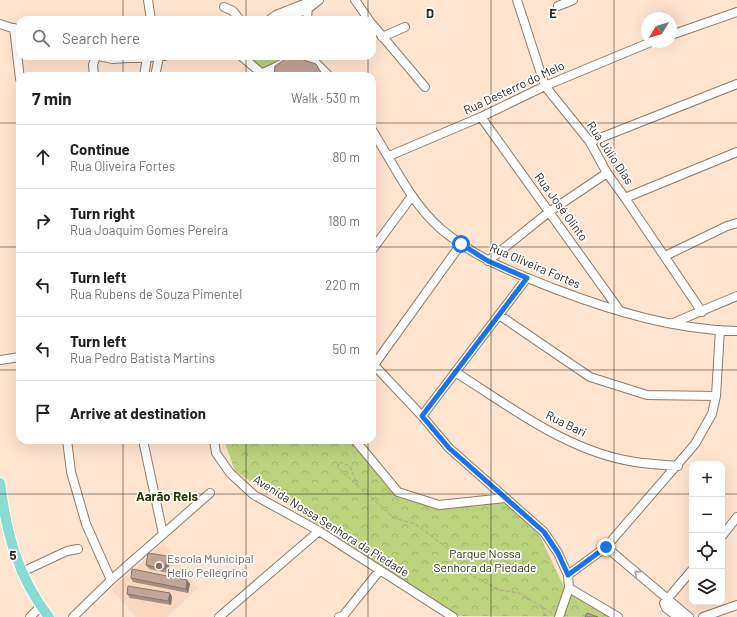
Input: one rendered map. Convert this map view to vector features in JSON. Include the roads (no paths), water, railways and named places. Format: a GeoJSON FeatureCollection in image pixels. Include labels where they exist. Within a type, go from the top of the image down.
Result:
{"type":"FeatureCollection","features":[{"type":"Feature","properties":{"kind":"main road"},"geometry":{"type":"LineString","coordinates":[[0,483],[4,512],[16,561],[41,606],[49,617]]}},
{"type":"Feature","properties":{"kind":"street"},"geometry":{"type":"LineString","coordinates":[[148,0],[150,16]]}},
{"type":"Feature","properties":{"kind":"street"},"geometry":{"type":"LineString","coordinates":[[289,16],[310,3],[319,0]]}},
{"type":"Feature","properties":{"kind":"street"},"geometry":{"type":"LineString","coordinates":[[355,0],[366,16]]}},
{"type":"Feature","properties":{"kind":"street","name":"Rua Júlio Dias"},"geometry":{"type":"LineString","coordinates":[[517,0],[545,86],[590,142],[607,173],[702,312]]}},
{"type":"Feature","properties":{"kind":"street"},"geometry":{"type":"LineString","coordinates":[[558,6],[573,0]]}},
{"type":"Feature","properties":{"kind":"street"},"geometry":{"type":"LineString","coordinates":[[275,16],[297,3],[310,3]]}},
{"type":"Feature","properties":{"kind":"street"},"geometry":{"type":"LineString","coordinates":[[308,16],[310,3]]}},
{"type":"Feature","properties":{"kind":"street"},"geometry":{"type":"LineString","coordinates":[[224,7],[233,11],[237,16]]}},
{"type":"Feature","properties":{"kind":"street"},"geometry":{"type":"LineString","coordinates":[[677,33],[737,12]]}},
{"type":"Feature","properties":{"kind":"street"},"geometry":{"type":"LineString","coordinates":[[0,24],[16,29]]}},
{"type":"Feature","properties":{"kind":"street"},"geometry":{"type":"LineString","coordinates":[[382,37],[405,28]]}},
{"type":"Feature","properties":{"kind":"street"},"geometry":{"type":"LineString","coordinates":[[376,29],[425,87]]}},
{"type":"Feature","properties":{"kind":"street","name":"Rua Desterro do Melo"},"geometry":{"type":"LineString","coordinates":[[388,156],[481,117],[545,86],[641,46]]}},
{"type":"Feature","properties":{"kind":"street"},"geometry":{"type":"LineString","coordinates":[[19,60],[20,72]]}},
{"type":"Feature","properties":{"kind":"street"},"geometry":{"type":"LineString","coordinates":[[94,72],[93,65],[95,60]]}},
{"type":"Feature","properties":{"kind":"street"},"geometry":{"type":"LineString","coordinates":[[146,72],[152,60]]}},
{"type":"Feature","properties":{"kind":"street"},"geometry":{"type":"LineString","coordinates":[[153,60],[155,72]]}},
{"type":"Feature","properties":{"kind":"street"},"geometry":{"type":"LineString","coordinates":[[246,60],[260,72]]}},
{"type":"Feature","properties":{"kind":"street"},"geometry":{"type":"LineString","coordinates":[[269,72],[291,60]]}},
{"type":"Feature","properties":{"kind":"street"},"geometry":{"type":"LineString","coordinates":[[312,60],[325,72]]}},
{"type":"Feature","properties":{"kind":"street"},"geometry":{"type":"LineString","coordinates":[[590,142],[737,84]]}},
{"type":"Feature","properties":{"kind":"street","name":"Rua José Olinto"},"geometry":{"type":"LineString","coordinates":[[481,117],[620,311]]}},
{"type":"Feature","properties":{"kind":"street","name":"Rua Oliveira Fortes"},"geometry":{"type":"LineString","coordinates":[[376,136],[412,196],[440,228],[461,244],[488,261],[527,278],[620,311],[672,324],[720,330],[737,330]]}},
{"type":"Feature","properties":{"kind":"street"},"geometry":{"type":"LineString","coordinates":[[625,198],[737,152]]}},
{"type":"Feature","properties":{"kind":"street"},"geometry":{"type":"LineString","coordinates":[[488,261],[549,212],[607,173]]}},
{"type":"Feature","properties":{"kind":"street"},"geometry":{"type":"LineString","coordinates":[[376,245],[412,196]]}},
{"type":"Feature","properties":{"kind":"street"},"geometry":{"type":"LineString","coordinates":[[665,256],[727,226],[737,223]]}},
{"type":"Feature","properties":{"kind":"street"},"geometry":{"type":"LineString","coordinates":[[376,358],[461,244]]}},
{"type":"Feature","properties":{"kind":"street"},"geometry":{"type":"LineString","coordinates":[[422,416],[527,278]]}},
{"type":"Feature","properties":{"kind":"street"},"geometry":{"type":"LineString","coordinates":[[672,324],[737,296]]}},
{"type":"Feature","properties":{"kind":"street"},"geometry":{"type":"LineString","coordinates":[[499,315],[590,377],[648,395],[716,396]]}},
{"type":"Feature","properties":{"kind":"street"},"geometry":{"type":"LineString","coordinates":[[568,575],[606,547],[678,466],[695,444],[712,414],[716,396],[720,330]]}},
{"type":"Feature","properties":{"kind":"street"},"geometry":{"type":"LineString","coordinates":[[0,360],[16,358]]}},
{"type":"Feature","properties":{"kind":"street"},"geometry":{"type":"LineString","coordinates":[[376,365],[449,448],[505,498],[526,514],[544,532],[558,553],[568,575],[569,588],[558,617]]}},
{"type":"Feature","properties":{"kind":"street","name":"Rua Bari"},"geometry":{"type":"LineString","coordinates":[[455,372],[535,423],[574,443],[603,454],[635,462],[678,466]]}},
{"type":"Feature","properties":{"kind":"street"},"geometry":{"type":"LineString","coordinates":[[68,444],[71,472],[86,524],[111,580]]}},
{"type":"Feature","properties":{"kind":"street"},"geometry":{"type":"LineString","coordinates":[[144,444],[164,534]]}},
{"type":"Feature","properties":{"kind":"street","name":"Avenida Nossa Senhora da Piedade"},"geometry":{"type":"LineString","coordinates":[[215,444],[216,453],[230,473],[254,495],[319,531],[453,617]]}},
{"type":"Feature","properties":{"kind":"street"},"geometry":{"type":"LineString","coordinates":[[359,444],[398,492],[439,505],[505,498]]}},
{"type":"Feature","properties":{"kind":"street"},"geometry":{"type":"LineString","coordinates":[[74,617],[111,580],[210,493]]}},
{"type":"Feature","properties":{"kind":"street"},"geometry":{"type":"LineString","coordinates":[[725,533],[737,517]]}},
{"type":"Feature","properties":{"kind":"street"},"geometry":{"type":"LineString","coordinates":[[728,529],[737,526]]}},
{"type":"Feature","properties":{"kind":"street"},"geometry":{"type":"LineString","coordinates":[[223,616],[319,531]]}},
{"type":"Feature","properties":{"kind":"street"},"geometry":{"type":"LineString","coordinates":[[606,547],[689,617]]}},
{"type":"Feature","properties":{"kind":"street"},"geometry":{"type":"LineString","coordinates":[[22,572],[67,551],[78,549]]}},
{"type":"Feature","properties":{"kind":"street"},"geometry":{"type":"LineString","coordinates":[[342,617],[380,570]]}},
{"type":"Feature","properties":{"kind":"street"},"geometry":{"type":"LineString","coordinates":[[678,617],[664,606],[664,602],[689,573]]}},
{"type":"Feature","properties":{"kind":"street"},"geometry":{"type":"LineString","coordinates":[[569,588],[618,617]]}},
{"type":"Feature","properties":{"kind":"street"},"geometry":{"type":"LineString","coordinates":[[703,617],[737,605]]}},
{"type":"Feature","properties":{"kind":"street"},"geometry":{"type":"LineString","coordinates":[[30,617],[41,606]]}},
{"type":"Feature","properties":{"kind":"place","name":"Escola Municipal Helio Pellegrino"},"geometry":{"type":"Point","coordinates":[159,566]}},
{"type":"Feature","properties":{"kind":"district","name":"Aarão Reis"},"geometry":{"type":"Point","coordinates":[167,496]}},
{"type":"Feature","properties":{"kind":"park label","name":"Parque Nossa Senhora da Piedade"},"geometry":{"type":"Point","coordinates":[485,561]}}]}
